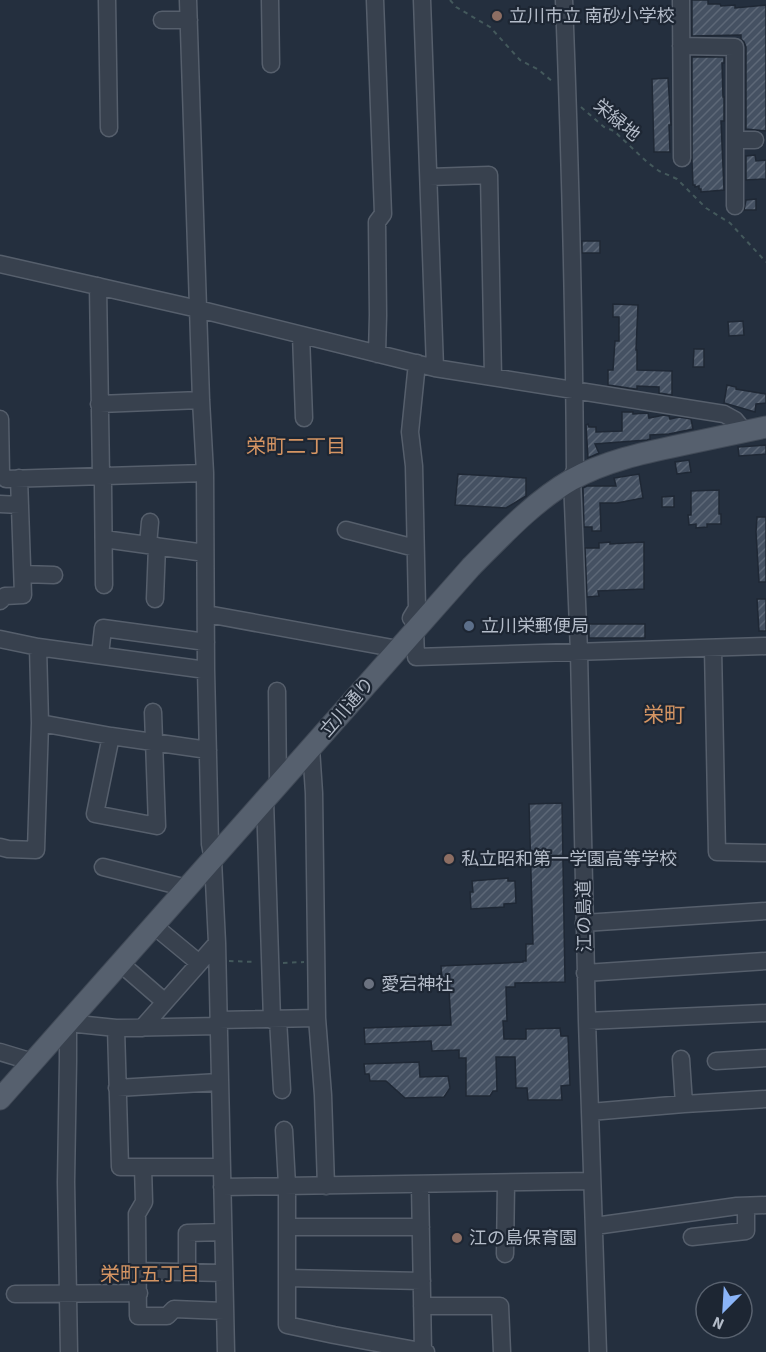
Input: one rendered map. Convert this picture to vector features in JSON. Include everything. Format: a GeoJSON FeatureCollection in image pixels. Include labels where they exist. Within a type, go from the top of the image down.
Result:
{"type":"FeatureCollection","features":[{"type":"Feature","properties":{"kind":"main road","name":"立川通り"},"geometry":{"type":"LineString","coordinates":[[0,1099],[471,567],[504,534],[550,494],[598,467],[633,455],[766,427]]}},
{"type":"Feature","properties":{"kind":"street"},"geometry":{"type":"LineString","coordinates":[[107,0],[109,128]]}},
{"type":"Feature","properties":{"kind":"street"},"geometry":{"type":"LineString","coordinates":[[188,0],[205,473],[210,844],[213,860],[217,944],[226,1352]]}},
{"type":"Feature","properties":{"kind":"street"},"geometry":{"type":"LineString","coordinates":[[270,0],[271,64]]}},
{"type":"Feature","properties":{"kind":"street"},"geometry":{"type":"LineString","coordinates":[[375,0],[383,214],[377,222],[377,354]]}},
{"type":"Feature","properties":{"kind":"street"},"geometry":{"type":"LineString","coordinates":[[422,0],[435,368]]}},
{"type":"Feature","properties":{"kind":"street","name":"江の島道"},"geometry":{"type":"LineString","coordinates":[[564,0],[575,389],[575,469],[572,480],[579,652],[586,1022],[598,1352]]}},
{"type":"Feature","properties":{"kind":"street"},"geometry":{"type":"LineString","coordinates":[[681,0],[682,158]]}},
{"type":"Feature","properties":{"kind":"street"},"geometry":{"type":"LineString","coordinates":[[162,20],[189,20]]}},
{"type":"Feature","properties":{"kind":"street"},"geometry":{"type":"LineString","coordinates":[[681,46],[735,47],[735,206]]}},
{"type":"Feature","properties":{"kind":"street"},"geometry":{"type":"LineString","coordinates":[[735,140],[755,140]]}},
{"type":"Feature","properties":{"kind":"street"},"geometry":{"type":"LineString","coordinates":[[429,177],[489,175],[493,377]]}},
{"type":"Feature","properties":{"kind":"street"},"geometry":{"type":"LineString","coordinates":[[0,264],[198,309],[435,368],[724,414],[735,420],[745,432]]}},
{"type":"Feature","properties":{"kind":"street"},"geometry":{"type":"LineString","coordinates":[[98,286],[104,585]]}},
{"type":"Feature","properties":{"kind":"street"},"geometry":{"type":"LineString","coordinates":[[301,335],[304,418]]}},
{"type":"Feature","properties":{"kind":"street"},"geometry":{"type":"LineString","coordinates":[[417,363],[410,432],[414,466],[417,608],[411,618],[417,628],[416,657],[766,646]]}},
{"type":"Feature","properties":{"kind":"street"},"geometry":{"type":"LineString","coordinates":[[99,404],[201,400]]}},
{"type":"Feature","properties":{"kind":"street"},"geometry":{"type":"LineString","coordinates":[[0,419],[1,472],[6,479],[205,473]]}},
{"type":"Feature","properties":{"kind":"street"},"geometry":{"type":"LineString","coordinates":[[0,601],[5,596],[23,595],[19,478]]}},
{"type":"Feature","properties":{"kind":"street"},"geometry":{"type":"LineString","coordinates":[[0,504],[20,505]]}},
{"type":"Feature","properties":{"kind":"street"},"geometry":{"type":"LineString","coordinates":[[150,522],[155,599]]}},
{"type":"Feature","properties":{"kind":"street"},"geometry":{"type":"LineString","coordinates":[[346,530],[415,548]]}},
{"type":"Feature","properties":{"kind":"street"},"geometry":{"type":"LineString","coordinates":[[104,539],[205,553]]}},
{"type":"Feature","properties":{"kind":"street"},"geometry":{"type":"LineString","coordinates":[[23,574],[54,575]]}},
{"type":"Feature","properties":{"kind":"street"},"geometry":{"type":"LineString","coordinates":[[207,614],[398,649]]}},
{"type":"Feature","properties":{"kind":"street"},"geometry":{"type":"LineString","coordinates":[[100,655],[103,628],[206,642]]}},
{"type":"Feature","properties":{"kind":"street"},"geometry":{"type":"LineString","coordinates":[[0,639],[38,647],[206,670]]}},
{"type":"Feature","properties":{"kind":"street"},"geometry":{"type":"LineString","coordinates":[[0,847],[36,850],[40,723],[38,647]]}},
{"type":"Feature","properties":{"kind":"street"},"geometry":{"type":"LineString","coordinates":[[713,648],[717,852],[766,853]]}},
{"type":"Feature","properties":{"kind":"street"},"geometry":{"type":"LineString","coordinates":[[278,691],[272,792],[275,1020],[282,1090]]}},
{"type":"Feature","properties":{"kind":"street"},"geometry":{"type":"LineString","coordinates":[[111,736],[95,814],[157,826],[153,712]]}},
{"type":"Feature","properties":{"kind":"street"},"geometry":{"type":"LineString","coordinates":[[40,723],[208,750]]}},
{"type":"Feature","properties":{"kind":"street"},"geometry":{"type":"LineString","coordinates":[[311,748],[317,1018],[323,1095],[326,1186]]}},
{"type":"Feature","properties":{"kind":"street"},"geometry":{"type":"LineString","coordinates":[[103,867],[187,888]]}},
{"type":"Feature","properties":{"kind":"street"},"geometry":{"type":"LineString","coordinates":[[584,923],[766,911]]}},
{"type":"Feature","properties":{"kind":"street"},"geometry":{"type":"LineString","coordinates":[[153,925],[199,963]]}},
{"type":"Feature","properties":{"kind":"street"},"geometry":{"type":"LineString","coordinates":[[142,1028],[217,944]]}},
{"type":"Feature","properties":{"kind":"street"},"geometry":{"type":"LineString","coordinates":[[585,973],[766,961]]}},
{"type":"Feature","properties":{"kind":"street"},"geometry":{"type":"LineString","coordinates":[[120,963],[165,1002]]}},
{"type":"Feature","properties":{"kind":"street"},"geometry":{"type":"LineString","coordinates":[[586,1022],[766,1013]]}},
{"type":"Feature","properties":{"kind":"street"},"geometry":{"type":"LineString","coordinates":[[69,1352],[66,1182],[68,1023],[142,1028],[317,1018]]}},
{"type":"Feature","properties":{"kind":"street"},"geometry":{"type":"LineString","coordinates":[[116,1028],[120,1167],[222,1167]]}},
{"type":"Feature","properties":{"kind":"street"},"geometry":{"type":"LineString","coordinates":[[0,1052],[33,1062]]}},
{"type":"Feature","properties":{"kind":"street"},"geometry":{"type":"LineString","coordinates":[[716,1061],[766,1058]]}},
{"type":"Feature","properties":{"kind":"street"},"geometry":{"type":"LineString","coordinates":[[681,1059],[684,1104]]}},
{"type":"Feature","properties":{"kind":"street"},"geometry":{"type":"LineString","coordinates":[[117,1088],[219,1082]]}},
{"type":"Feature","properties":{"kind":"street"},"geometry":{"type":"LineString","coordinates":[[590,1112],[766,1100]]}},
{"type":"Feature","properties":{"kind":"street"},"geometry":{"type":"LineString","coordinates":[[284,1130],[287,1185],[287,1325],[424,1352],[420,1185]]}},
{"type":"Feature","properties":{"kind":"street"},"geometry":{"type":"LineString","coordinates":[[143,1167],[144,1202],[137,1214],[138,1316],[167,1316],[174,1309],[224,1311]]}},
{"type":"Feature","properties":{"kind":"street"},"geometry":{"type":"LineString","coordinates":[[222,1187],[592,1181]]}},
{"type":"Feature","properties":{"kind":"street"},"geometry":{"type":"LineString","coordinates":[[505,1254],[506,1183]]}},
{"type":"Feature","properties":{"kind":"street"},"geometry":{"type":"LineString","coordinates":[[595,1226],[766,1204]]}},
{"type":"Feature","properties":{"kind":"street"},"geometry":{"type":"LineString","coordinates":[[692,1237],[717,1240],[746,1231],[746,1206]]}},
{"type":"Feature","properties":{"kind":"street"},"geometry":{"type":"LineString","coordinates":[[287,1227],[421,1227]]}},
{"type":"Feature","properties":{"kind":"street"},"geometry":{"type":"LineString","coordinates":[[187,1272],[187,1233],[223,1232]]}},
{"type":"Feature","properties":{"kind":"street"},"geometry":{"type":"LineString","coordinates":[[138,1270],[224,1273]]}},
{"type":"Feature","properties":{"kind":"street"},"geometry":{"type":"LineString","coordinates":[[287,1278],[422,1281]]}},
{"type":"Feature","properties":{"kind":"street"},"geometry":{"type":"LineString","coordinates":[[15,1294],[139,1293]]}},
{"type":"Feature","properties":{"kind":"street"},"geometry":{"type":"LineString","coordinates":[[422,1306],[500,1306],[502,1352]]}},
{"type":"Feature","properties":{"kind":"path","name":"栄緑地"},"geometry":{"type":"LineString","coordinates":[[450,0],[456,7],[490,27],[520,60],[539,70],[604,127],[614,131],[647,162],[659,171],[677,179],[706,208],[730,223],[766,262]]}},
{"type":"Feature","properties":{"kind":"building"},"geometry":{"type":"Polygon","coordinates":[[[692,0],[708,0],[708,4],[720,4],[721,6],[735,5],[735,8],[766,5],[766,131],[746,129],[746,47],[741,35],[692,36],[692,0]]]}},
{"type":"Feature","properties":{"kind":"building"},"geometry":{"type":"Polygon","coordinates":[[[692,57],[724,57],[724,63],[722,63],[724,121],[721,121],[724,190],[701,192],[699,186],[693,185],[692,57]]]}},
{"type":"Feature","properties":{"kind":"building"},"geometry":{"type":"Polygon","coordinates":[[[668,78],[670,152],[654,152],[652,79],[668,78]]]}},
{"type":"Feature","properties":{"kind":"building"},"geometry":{"type":"Polygon","coordinates":[[[755,155],[756,161],[766,160],[766,179],[746,180],[746,156],[755,155]]]}},
{"type":"Feature","properties":{"kind":"building"},"geometry":{"type":"Polygon","coordinates":[[[756,199],[756,210],[744,210],[746,200],[756,199]]]}},
{"type":"Feature","properties":{"kind":"building"},"geometry":{"type":"Polygon","coordinates":[[[582,241],[600,241],[600,253],[582,253],[582,241]]]}},
{"type":"Feature","properties":{"kind":"building"},"geometry":{"type":"Polygon","coordinates":[[[613,304],[638,305],[637,370],[672,371],[672,395],[659,393],[659,387],[637,386],[635,389],[608,385],[608,370],[613,370],[615,341],[619,341],[619,317],[613,317],[613,304]]]}},
{"type":"Feature","properties":{"kind":"building"},"geometry":{"type":"Polygon","coordinates":[[[743,321],[744,335],[729,336],[728,322],[743,321]]]}},
{"type":"Feature","properties":{"kind":"building"},"geometry":{"type":"Polygon","coordinates":[[[694,349],[704,349],[704,367],[693,367],[694,349]]]}},
{"type":"Feature","properties":{"kind":"building"},"geometry":{"type":"Polygon","coordinates":[[[727,385],[736,387],[736,389],[766,394],[766,403],[756,404],[755,412],[724,403],[727,385]]]}},
{"type":"Feature","properties":{"kind":"building"},"geometry":{"type":"Polygon","coordinates":[[[622,412],[648,413],[649,418],[664,415],[669,416],[670,419],[679,417],[691,419],[693,429],[650,435],[650,439],[647,440],[595,444],[599,453],[588,458],[586,425],[596,427],[596,432],[622,431],[622,412]]]}},
{"type":"Feature","properties":{"kind":"building"},"geometry":{"type":"Polygon","coordinates":[[[766,445],[766,454],[739,456],[738,447],[766,445]]]}},
{"type":"Feature","properties":{"kind":"building"},"geometry":{"type":"Polygon","coordinates":[[[689,460],[691,472],[677,474],[675,462],[689,460]]]}},
{"type":"Feature","properties":{"kind":"building"},"geometry":{"type":"Polygon","coordinates":[[[458,474],[526,478],[526,496],[506,508],[455,505],[458,474]]]}},
{"type":"Feature","properties":{"kind":"building"},"geometry":{"type":"Polygon","coordinates":[[[639,474],[643,498],[617,503],[600,503],[601,531],[592,531],[592,527],[584,527],[583,488],[616,486],[614,478],[639,474]]]}},
{"type":"Feature","properties":{"kind":"building"},"geometry":{"type":"Polygon","coordinates":[[[719,490],[721,524],[707,524],[707,527],[696,528],[696,524],[689,525],[691,491],[719,490]]]}},
{"type":"Feature","properties":{"kind":"building"},"geometry":{"type":"Polygon","coordinates":[[[674,496],[674,507],[662,507],[662,497],[674,496]]]}},
{"type":"Feature","properties":{"kind":"building"},"geometry":{"type":"Polygon","coordinates":[[[757,517],[766,517],[766,582],[759,582],[757,517]]]}},
{"type":"Feature","properties":{"kind":"building"},"geometry":{"type":"Polygon","coordinates":[[[610,542],[610,544],[644,542],[644,589],[598,591],[599,596],[587,597],[585,548],[599,548],[599,543],[610,542]]]}},
{"type":"Feature","properties":{"kind":"building"},"geometry":{"type":"Polygon","coordinates":[[[757,599],[766,599],[766,631],[759,631],[757,599]]]}},
{"type":"Feature","properties":{"kind":"building"},"geometry":{"type":"Polygon","coordinates":[[[589,624],[645,624],[645,638],[589,638],[589,624]]]}},
{"type":"Feature","properties":{"kind":"building"},"geometry":{"type":"Polygon","coordinates":[[[562,803],[565,982],[515,983],[515,987],[506,987],[507,1021],[503,1021],[504,1039],[526,1039],[526,1029],[560,1028],[561,1036],[568,1036],[570,1085],[561,1086],[562,1100],[528,1100],[527,1088],[516,1088],[515,1057],[496,1057],[497,1091],[493,1091],[490,1096],[466,1096],[466,1058],[459,1058],[459,1050],[432,1051],[431,1041],[365,1044],[364,1028],[451,1025],[449,990],[443,990],[441,966],[526,961],[526,944],[533,944],[529,804],[562,803]]]}},
{"type":"Feature","properties":{"kind":"building"},"geometry":{"type":"Polygon","coordinates":[[[508,878],[508,881],[515,881],[516,903],[504,904],[504,907],[471,909],[472,881],[508,878]]]}},
{"type":"Feature","properties":{"kind":"building"},"geometry":{"type":"Polygon","coordinates":[[[419,1062],[420,1077],[448,1076],[450,1088],[444,1097],[405,1098],[386,1081],[370,1081],[369,1074],[365,1074],[364,1064],[419,1062]]]}},
{"type":"Feature","properties":{"kind":"place","name":"立川市立 南砂小学校"},"geometry":{"type":"Point","coordinates":[497,16]}},
{"type":"Feature","properties":{"kind":"place","name":"立川栄郵便局"},"geometry":{"type":"Point","coordinates":[469,626]}},
{"type":"Feature","properties":{"kind":"place","name":"私立昭和第一学園高等学校"},"geometry":{"type":"Point","coordinates":[449,859]}},
{"type":"Feature","properties":{"kind":"place","name":"愛宕神社"},"geometry":{"type":"Point","coordinates":[369,984]}},
{"type":"Feature","properties":{"kind":"place","name":"江の島保育園"},"geometry":{"type":"Point","coordinates":[457,1238]}},
{"type":"Feature","properties":{"kind":"district","name":"栄町二丁目"},"geometry":{"type":"Point","coordinates":[296,446]}},
{"type":"Feature","properties":{"kind":"district","name":"栄町"},"geometry":{"type":"Point","coordinates":[664,715]}},
{"type":"Feature","properties":{"kind":"district","name":"栄町五丁目"},"geometry":{"type":"Point","coordinates":[150,1274]}}]}
